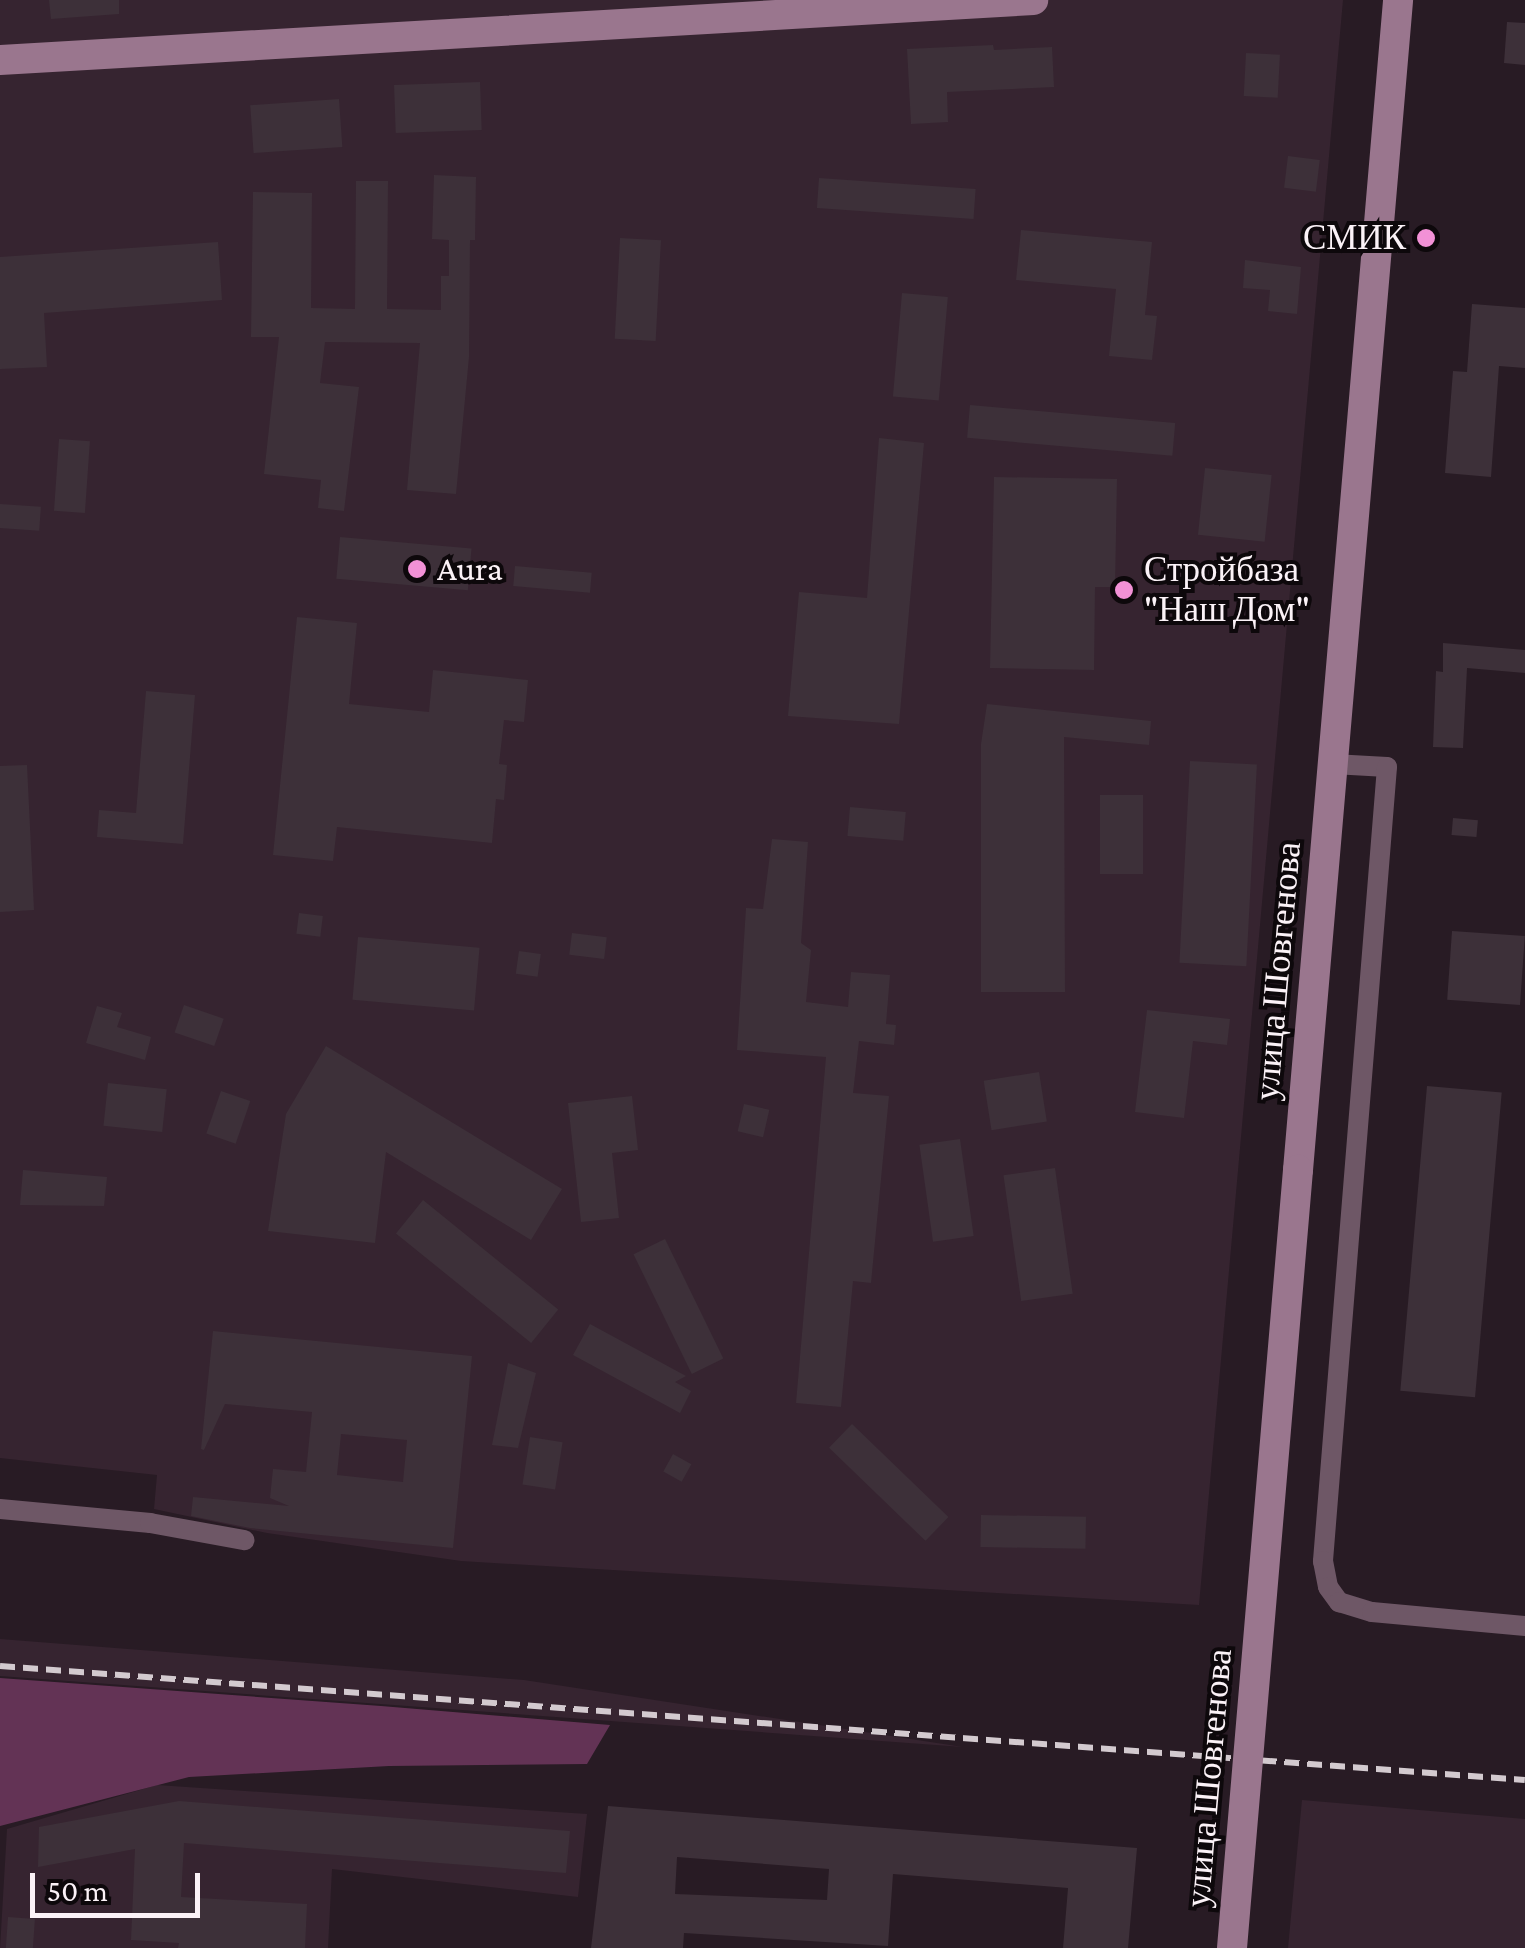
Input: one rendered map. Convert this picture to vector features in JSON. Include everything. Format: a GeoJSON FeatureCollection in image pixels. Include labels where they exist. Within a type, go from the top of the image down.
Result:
{"type":"FeatureCollection","features":[{"type":"Feature","properties":{"kind":"street"},"geometry":{"type":"LineString","coordinates":[[0,60],[1032,0]]}},
{"type":"Feature","properties":{"kind":"street","name":"улица Шовгенова"},"geometry":{"type":"LineString","coordinates":[[1232,1948],[1398,0]]}},
{"type":"Feature","properties":{"kind":"street"},"geometry":{"type":"LineString","coordinates":[[1333,764],[1387,768],[1323,1562],[1328,1587],[1339,1602],[1372,1612],[1525,1626]]}},
{"type":"Feature","properties":{"kind":"street"},"geometry":{"type":"LineString","coordinates":[[0,1509],[150,1523],[244,1540]]}},
{"type":"Feature","properties":{"kind":"shaded area"},"geometry":{"type":"Polygon","coordinates":[[[0,0],[1343,0],[1199,1605],[461,1561],[267,1533],[154,1509],[157,1475],[0,1458],[0,0]]]}},
{"type":"Feature","properties":{"kind":"shaded area"},"geometry":{"type":"Polygon","coordinates":[[[0,1639],[524,1680],[963,1747],[0,1676],[0,1639]]]}},
{"type":"Feature","properties":{"kind":"shaded area"},"geometry":{"type":"Polygon","coordinates":[[[0,1678],[610,1725],[587,1764],[389,1766],[189,1777],[0,1826],[0,1678]]]}},
{"type":"Feature","properties":{"kind":"shaded area"},"geometry":{"type":"Polygon","coordinates":[[[157,1785],[587,1814],[578,1897],[332,1869],[328,1948],[0,1948],[7,1829],[157,1785]]]}},
{"type":"Feature","properties":{"kind":"shaded area"},"geometry":{"type":"Polygon","coordinates":[[[1302,1800],[1525,1819],[1525,1948],[1288,1948],[1302,1800]]]}},
{"type":"Feature","properties":{"kind":"building"},"geometry":{"type":"Polygon","coordinates":[[[49,0],[119,0],[119,14],[51,19],[49,0]]]}},
{"type":"Feature","properties":{"kind":"building"},"geometry":{"type":"Polygon","coordinates":[[[1507,22],[1525,23],[1525,65],[1504,63],[1507,22]]]}},
{"type":"Feature","properties":{"kind":"building"},"geometry":{"type":"Polygon","coordinates":[[[993,45],[994,50],[1052,47],[1054,87],[947,92],[948,122],[911,124],[907,49],[993,45]]]}},
{"type":"Feature","properties":{"kind":"building"},"geometry":{"type":"Polygon","coordinates":[[[1246,53],[1280,55],[1278,98],[1244,96],[1246,53]]]}},
{"type":"Feature","properties":{"kind":"building"},"geometry":{"type":"Polygon","coordinates":[[[480,82],[482,130],[396,133],[394,85],[480,82]]]}},
{"type":"Feature","properties":{"kind":"building"},"geometry":{"type":"Polygon","coordinates":[[[339,99],[342,147],[254,153],[250,105],[339,99]]]}},
{"type":"Feature","properties":{"kind":"building"},"geometry":{"type":"Polygon","coordinates":[[[1288,156],[1320,160],[1316,192],[1284,188],[1288,156]]]}},
{"type":"Feature","properties":{"kind":"building"},"geometry":{"type":"Polygon","coordinates":[[[434,175],[476,177],[475,240],[470,240],[469,357],[456,494],[407,490],[420,343],[325,342],[320,383],[359,387],[344,511],[318,508],[321,480],[264,474],[279,337],[251,337],[253,192],[312,193],[311,308],[355,309],[356,181],[388,181],[387,309],[441,310],[441,276],[449,276],[449,240],[432,239],[434,175]]]}},
{"type":"Feature","properties":{"kind":"building"},"geometry":{"type":"Polygon","coordinates":[[[819,178],[976,189],[974,219],[817,208],[819,178]]]}},
{"type":"Feature","properties":{"kind":"building"},"geometry":{"type":"Polygon","coordinates":[[[1021,230],[1152,242],[1145,315],[1157,316],[1152,360],[1109,356],[1116,289],[1016,280],[1021,230]]]}},
{"type":"Feature","properties":{"kind":"building"},"geometry":{"type":"Polygon","coordinates":[[[620,238],[661,240],[656,341],[615,339],[620,238]]]}},
{"type":"Feature","properties":{"kind":"building"},"geometry":{"type":"Polygon","coordinates":[[[218,242],[222,300],[44,313],[47,367],[0,369],[0,257],[218,242]]]}},
{"type":"Feature","properties":{"kind":"building"},"geometry":{"type":"Polygon","coordinates":[[[1245,260],[1301,267],[1297,314],[1268,311],[1270,290],[1243,288],[1245,260]]]}},
{"type":"Feature","properties":{"kind":"building"},"geometry":{"type":"Polygon","coordinates":[[[902,293],[948,297],[939,401],[893,397],[902,293]]]}},
{"type":"Feature","properties":{"kind":"building"},"geometry":{"type":"Polygon","coordinates":[[[1472,304],[1525,308],[1525,368],[1499,366],[1491,477],[1445,473],[1453,371],[1467,372],[1472,304]]]}},
{"type":"Feature","properties":{"kind":"building"},"geometry":{"type":"Polygon","coordinates":[[[970,405],[1175,423],[1172,456],[967,438],[970,405]]]}},
{"type":"Feature","properties":{"kind":"building"},"geometry":{"type":"Polygon","coordinates":[[[879,438],[924,443],[899,724],[788,716],[799,592],[867,598],[879,438]]]}},
{"type":"Feature","properties":{"kind":"building"},"geometry":{"type":"Polygon","coordinates":[[[59,439],[90,441],[85,513],[54,511],[59,439]]]}},
{"type":"Feature","properties":{"kind":"building"},"geometry":{"type":"Polygon","coordinates":[[[1205,468],[1272,475],[1265,542],[1198,535],[1205,468]]]}},
{"type":"Feature","properties":{"kind":"building"},"geometry":{"type":"Polygon","coordinates":[[[994,477],[1117,479],[1115,587],[1095,587],[1094,670],[990,668],[994,477]]]}},
{"type":"Feature","properties":{"kind":"building"},"geometry":{"type":"Polygon","coordinates":[[[0,504],[41,507],[39,531],[0,528],[0,504]]]}},
{"type":"Feature","properties":{"kind":"building"},"geometry":{"type":"Polygon","coordinates":[[[340,537],[471,549],[468,590],[336,579],[340,537]]]}},
{"type":"Feature","properties":{"kind":"building"},"geometry":{"type":"Polygon","coordinates":[[[515,566],[592,573],[590,593],[513,586],[515,566]]]}},
{"type":"Feature","properties":{"kind":"building"},"geometry":{"type":"Polygon","coordinates":[[[297,617],[357,623],[349,704],[429,712],[433,670],[528,680],[524,722],[504,720],[499,764],[507,765],[504,800],[496,799],[492,843],[337,827],[333,861],[273,855],[297,617]]]}},
{"type":"Feature","properties":{"kind":"building"},"geometry":{"type":"Polygon","coordinates":[[[1443,643],[1525,650],[1525,673],[1467,668],[1463,748],[1433,747],[1436,671],[1443,672],[1443,643]]]}},
{"type":"Feature","properties":{"kind":"building"},"geometry":{"type":"Polygon","coordinates":[[[146,691],[195,695],[183,844],[97,837],[99,810],[136,813],[146,691]]]}},
{"type":"Feature","properties":{"kind":"building"},"geometry":{"type":"Polygon","coordinates":[[[987,704],[1151,721],[1149,745],[1064,737],[1065,992],[981,992],[981,744],[987,704]]]}},
{"type":"Feature","properties":{"kind":"building"},"geometry":{"type":"Polygon","coordinates":[[[1190,761],[1257,765],[1246,966],[1179,963],[1190,761]]]}},
{"type":"Feature","properties":{"kind":"building"},"geometry":{"type":"Polygon","coordinates":[[[27,765],[34,910],[0,912],[0,766],[27,765]]]}},
{"type":"Feature","properties":{"kind":"building"},"geometry":{"type":"Polygon","coordinates":[[[1100,795],[1143,795],[1143,874],[1100,874],[1100,795]]]}},
{"type":"Feature","properties":{"kind":"building"},"geometry":{"type":"Polygon","coordinates":[[[850,807],[906,812],[903,841],[847,836],[850,807]]]}},
{"type":"Feature","properties":{"kind":"building"},"geometry":{"type":"Polygon","coordinates":[[[1453,818],[1478,820],[1476,837],[1452,835],[1453,818]]]}},
{"type":"Feature","properties":{"kind":"building"},"geometry":{"type":"Polygon","coordinates":[[[772,839],[808,842],[801,943],[811,950],[806,1002],[848,1007],[851,972],[890,975],[886,1024],[896,1025],[894,1045],[859,1041],[853,1093],[889,1096],[871,1283],[853,1281],[841,1407],[796,1403],[826,1057],[737,1050],[746,908],[763,909],[772,839]]]}},
{"type":"Feature","properties":{"kind":"building"},"geometry":{"type":"Polygon","coordinates":[[[299,913],[323,916],[320,937],[296,934],[299,913]]]}},
{"type":"Feature","properties":{"kind":"building"},"geometry":{"type":"Polygon","coordinates":[[[1452,931],[1525,936],[1520,1005],[1447,1000],[1452,931]]]}},
{"type":"Feature","properties":{"kind":"building"},"geometry":{"type":"Polygon","coordinates":[[[572,933],[607,937],[604,959],[569,955],[572,933]]]}},
{"type":"Feature","properties":{"kind":"building"},"geometry":{"type":"Polygon","coordinates":[[[358,937],[480,948],[474,1010],[353,1000],[358,937]]]}},
{"type":"Feature","properties":{"kind":"building"},"geometry":{"type":"Polygon","coordinates":[[[519,951],[541,954],[538,977],[516,974],[519,951]]]}},
{"type":"Feature","properties":{"kind":"building"},"geometry":{"type":"Polygon","coordinates":[[[184,1005],[224,1019],[214,1046],[175,1032],[184,1005]]]}},
{"type":"Feature","properties":{"kind":"building"},"geometry":{"type":"Polygon","coordinates":[[[97,1006],[122,1013],[117,1027],[151,1037],[145,1060],[86,1043],[97,1006]]]}},
{"type":"Feature","properties":{"kind":"building"},"geometry":{"type":"Polygon","coordinates":[[[1147,1010],[1230,1019],[1227,1045],[1193,1041],[1184,1118],[1135,1112],[1147,1010]]]}},
{"type":"Feature","properties":{"kind":"building"},"geometry":{"type":"Polygon","coordinates":[[[326,1046],[562,1189],[531,1240],[386,1152],[375,1243],[268,1231],[286,1114],[326,1046]]]}},
{"type":"Feature","properties":{"kind":"building"},"geometry":{"type":"Polygon","coordinates":[[[1039,1072],[1047,1121],[992,1130],[984,1081],[1039,1072]]]}},
{"type":"Feature","properties":{"kind":"building"},"geometry":{"type":"Polygon","coordinates":[[[108,1083],[167,1089],[162,1132],[104,1126],[108,1083]]]}},
{"type":"Feature","properties":{"kind":"building"},"geometry":{"type":"Polygon","coordinates":[[[1427,1086],[1502,1093],[1475,1397],[1400,1391],[1427,1086]]]}},
{"type":"Feature","properties":{"kind":"building"},"geometry":{"type":"Polygon","coordinates":[[[221,1091],[250,1101],[236,1144],[206,1134],[221,1091]]]}},
{"type":"Feature","properties":{"kind":"building"},"geometry":{"type":"Polygon","coordinates":[[[632,1096],[638,1150],[612,1153],[619,1218],[581,1222],[568,1103],[632,1096]]]}},
{"type":"Feature","properties":{"kind":"building"},"geometry":{"type":"Polygon","coordinates":[[[744,1104],[769,1110],[763,1137],[738,1131],[744,1104]]]}},
{"type":"Feature","properties":{"kind":"building"},"geometry":{"type":"Polygon","coordinates":[[[960,1139],[974,1236],[933,1242],[919,1145],[960,1139]]]}},
{"type":"Feature","properties":{"kind":"building"},"geometry":{"type":"Polygon","coordinates":[[[1055,1168],[1073,1294],[1021,1301],[1004,1175],[1055,1168]]]}},
{"type":"Feature","properties":{"kind":"building"},"geometry":{"type":"Polygon","coordinates":[[[23,1170],[107,1177],[104,1206],[20,1205],[23,1170]]]}},
{"type":"Feature","properties":{"kind":"building"},"geometry":{"type":"Polygon","coordinates":[[[423,1200],[558,1310],[531,1343],[396,1233],[423,1200]]]}},
{"type":"Feature","properties":{"kind":"building"},"geometry":{"type":"Polygon","coordinates":[[[665,1239],[723,1359],[692,1374],[634,1254],[665,1239]]]}},
{"type":"Feature","properties":{"kind":"building"},"geometry":{"type":"Polygon","coordinates":[[[590,1324],[686,1376],[675,1382],[691,1391],[680,1413],[573,1355],[590,1324]]]}},
{"type":"Feature","properties":{"kind":"building"},"geometry":{"type":"Polygon","coordinates":[[[213,1331],[472,1356],[453,1548],[250,1528],[191,1516],[193,1497],[289,1506],[270,1498],[273,1469],[306,1472],[312,1412],[225,1404],[204,1450],[201,1449],[213,1331]],[[341,1434],[337,1475],[403,1482],[407,1440],[341,1434]]]}},
{"type":"Feature","properties":{"kind":"building"},"geometry":{"type":"Polygon","coordinates":[[[508,1363],[536,1373],[518,1448],[492,1445],[508,1363]]]}},
{"type":"Feature","properties":{"kind":"building"},"geometry":{"type":"Polygon","coordinates":[[[852,1424],[948,1517],[925,1541],[829,1448],[852,1424]]]}},
{"type":"Feature","properties":{"kind":"building"},"geometry":{"type":"Polygon","coordinates":[[[530,1437],[563,1442],[555,1490],[522,1484],[530,1437]]]}},
{"type":"Feature","properties":{"kind":"building"},"geometry":{"type":"Polygon","coordinates":[[[673,1454],[691,1464],[682,1482],[663,1471],[673,1454]]]}},
{"type":"Feature","properties":{"kind":"building"},"geometry":{"type":"Polygon","coordinates":[[[981,1515],[1086,1517],[1085,1549],[980,1547],[981,1515]]]}},
{"type":"Feature","properties":{"kind":"building"},"geometry":{"type":"Polygon","coordinates":[[[179,1801],[570,1831],[566,1873],[184,1843],[181,1897],[307,1904],[305,1948],[178,1948],[179,1943],[131,1940],[135,1849],[38,1867],[39,1827],[179,1801]]]}},
{"type":"Feature","properties":{"kind":"building"},"geometry":{"type":"Polygon","coordinates":[[[608,1806],[1137,1848],[1128,1948],[1063,1948],[1068,1888],[893,1874],[888,1946],[684,1933],[683,1948],[591,1948],[608,1806]],[[677,1857],[675,1894],[827,1900],[829,1869],[677,1857]]]}},
{"type":"Feature","properties":{"kind":"building"},"geometry":{"type":"Polygon","coordinates":[[[8,1917],[35,1919],[33,1948],[6,1948],[8,1917]]]}},
{"type":"Feature","properties":{"kind":"railway"},"geometry":{"type":"LineString","coordinates":[[0,1666],[1525,1780]]}},
{"type":"Feature","properties":{"kind":"place","name":"СМИК"},"geometry":{"type":"Point","coordinates":[1426,238]}},
{"type":"Feature","properties":{"kind":"place","name":"Aura"},"geometry":{"type":"Point","coordinates":[417,569]}},
{"type":"Feature","properties":{"kind":"place","name":"Стройбаза \"Наш Дом\""},"geometry":{"type":"Point","coordinates":[1124,590]}}]}
